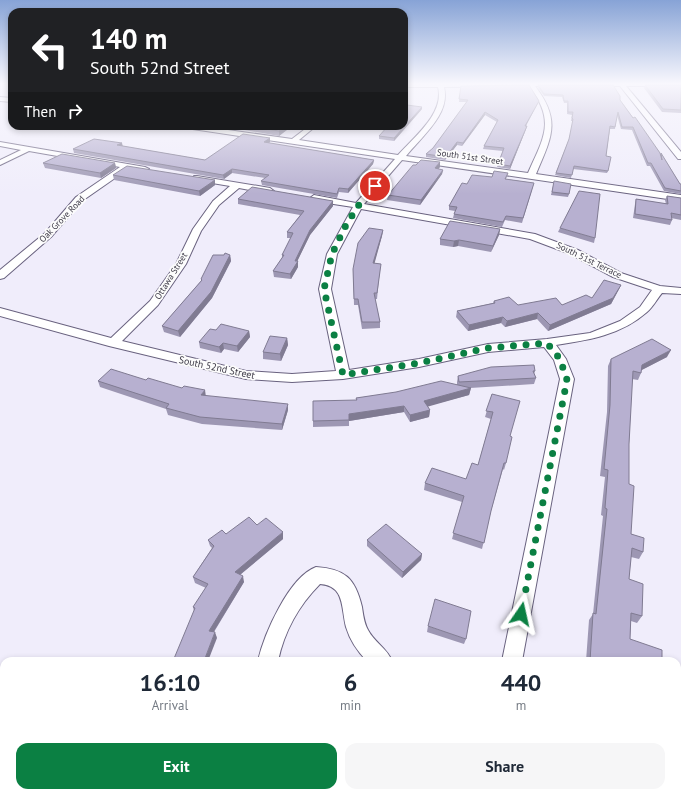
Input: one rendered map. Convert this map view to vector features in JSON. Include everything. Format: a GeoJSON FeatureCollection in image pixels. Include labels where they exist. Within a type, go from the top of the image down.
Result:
{"type":"FeatureCollection","features":[{"type":"Feature","properties":{"kind":"street"},"geometry":{"type":"LineString","coordinates":[[343,375],[324,289],[332,254],[345,227],[358,206],[432,120]]}},
{"type":"Feature","properties":{"kind":"street"},"geometry":{"type":"LineString","coordinates":[[531,176],[548,137],[549,120]]}},
{"type":"Feature","properties":{"kind":"street"},"geometry":{"type":"LineString","coordinates":[[651,120],[681,157]]}},
{"type":"Feature","properties":{"kind":"street","name":"South 51st Street"},"geometry":{"type":"LineString","coordinates":[[219,130],[681,198]]}},
{"type":"Feature","properties":{"kind":"street"},"geometry":{"type":"LineString","coordinates":[[294,141],[309,130]]}},
{"type":"Feature","properties":{"kind":"street"},"geometry":{"type":"LineString","coordinates":[[0,144],[151,170]]}},
{"type":"Feature","properties":{"kind":"street"},"geometry":{"type":"LineString","coordinates":[[0,163],[28,149]]}},
{"type":"Feature","properties":{"kind":"street","name":"Oak Grove Road"},"geometry":{"type":"LineString","coordinates":[[0,276],[48,235],[79,199],[103,181],[127,166]]}},
{"type":"Feature","properties":{"kind":"street"},"geometry":{"type":"LineString","coordinates":[[190,177],[282,193]]}},
{"type":"Feature","properties":{"kind":"street","name":"Ottawa Street"},"geometry":{"type":"LineString","coordinates":[[113,343],[154,303],[181,264],[196,231],[216,203],[237,185]]}},
{"type":"Feature","properties":{"kind":"street","name":"South 51st Terrace"},"geometry":{"type":"LineString","coordinates":[[305,197],[532,236],[574,252],[617,275],[659,289],[681,291]]}},
{"type":"Feature","properties":{"kind":"street","name":"South 52nd Street"},"geometry":{"type":"LineString","coordinates":[[0,312],[113,343],[246,375],[292,378],[343,375],[419,363],[488,348],[547,343],[593,336],[624,324],[644,309],[659,289]]}},
{"type":"Feature","properties":{"kind":"street"},"geometry":{"type":"LineString","coordinates":[[513,657],[567,380],[560,359],[547,343]]}},
{"type":"Feature","properties":{"kind":"street"},"geometry":{"type":"LineString","coordinates":[[269,657],[284,619],[304,586],[316,575],[330,575],[346,588],[361,637],[378,657]]}},
{"type":"Feature","properties":{"kind":"building"},"geometry":{"type":"Polygon","coordinates":[[[453,120],[479,120],[463,143],[457,142],[446,157],[426,154],[433,148],[453,120]]]}},
{"type":"Feature","properties":{"kind":"building"},"geometry":{"type":"Polygon","coordinates":[[[498,120],[528,120],[510,166],[498,164],[504,148],[484,146],[498,120]]]}},
{"type":"Feature","properties":{"kind":"building"},"geometry":{"type":"Polygon","coordinates":[[[573,120],[616,120],[615,127],[610,126],[606,156],[611,157],[608,171],[574,166],[572,175],[556,173],[569,139],[573,120]]]}},
{"type":"Feature","properties":{"kind":"building"},"geometry":{"type":"Polygon","coordinates":[[[620,120],[637,120],[660,153],[662,160],[661,153],[681,184],[681,191],[665,188],[651,163],[648,163],[633,127],[622,127],[620,120]]]}},
{"type":"Feature","properties":{"kind":"building"},"geometry":{"type":"Polygon","coordinates":[[[384,130],[401,130],[394,138],[379,136],[384,130]]]}},
{"type":"Feature","properties":{"kind":"building"},"geometry":{"type":"Polygon","coordinates":[[[243,134],[270,138],[264,142],[374,160],[348,189],[339,188],[337,194],[261,181],[269,175],[232,169],[223,175],[73,149],[94,139],[122,143],[117,145],[205,160],[243,134]]]}},
{"type":"Feature","properties":{"kind":"building"},"geometry":{"type":"Polygon","coordinates":[[[62,154],[115,163],[100,173],[43,163],[62,154]]]}},
{"type":"Feature","properties":{"kind":"building"},"geometry":{"type":"Polygon","coordinates":[[[421,160],[440,162],[435,168],[443,170],[421,200],[388,195],[413,165],[416,165],[421,160]]]}},
{"type":"Feature","properties":{"kind":"building"},"geometry":{"type":"Polygon","coordinates":[[[127,166],[215,180],[199,191],[113,175],[127,166]]]}},
{"type":"Feature","properties":{"kind":"building"},"geometry":{"type":"Polygon","coordinates":[[[494,171],[508,173],[505,179],[534,183],[523,218],[506,216],[503,222],[454,214],[457,207],[449,206],[462,183],[467,184],[472,175],[492,177],[494,171]]]}},
{"type":"Feature","properties":{"kind":"building"},"geometry":{"type":"Polygon","coordinates":[[[554,181],[571,184],[569,194],[552,192],[554,181]]]}},
{"type":"Feature","properties":{"kind":"building"},"geometry":{"type":"Polygon","coordinates":[[[252,187],[333,201],[310,230],[295,261],[298,261],[290,274],[273,271],[284,255],[282,255],[293,233],[287,232],[304,211],[238,199],[252,187]]]}},
{"type":"Feature","properties":{"kind":"building"},"geometry":{"type":"Polygon","coordinates":[[[579,191],[600,194],[595,238],[560,228],[579,191]]]}},
{"type":"Feature","properties":{"kind":"building"},"geometry":{"type":"Polygon","coordinates":[[[667,196],[681,198],[681,215],[671,213],[672,220],[635,214],[636,199],[668,204],[667,196]]]}},
{"type":"Feature","properties":{"kind":"building"},"geometry":{"type":"Polygon","coordinates":[[[450,221],[500,229],[493,246],[459,240],[454,241],[440,239],[450,221]]]}},
{"type":"Feature","properties":{"kind":"building"},"geometry":{"type":"Polygon","coordinates":[[[369,228],[383,230],[373,263],[381,264],[377,293],[374,293],[380,322],[362,322],[358,299],[354,299],[353,269],[358,243],[369,228]]]}},
{"type":"Feature","properties":{"kind":"building"},"geometry":{"type":"Polygon","coordinates":[[[225,253],[230,255],[211,292],[178,331],[162,326],[202,280],[201,279],[213,255],[224,255],[225,253]]]}},
{"type":"Feature","properties":{"kind":"building"},"geometry":{"type":"Polygon","coordinates":[[[604,280],[621,285],[613,298],[550,325],[538,313],[507,321],[503,317],[469,325],[457,311],[495,303],[494,301],[509,297],[518,305],[556,298],[562,305],[586,295],[592,298],[604,280]]]}},
{"type":"Feature","properties":{"kind":"building"},"geometry":{"type":"Polygon","coordinates":[[[221,324],[249,331],[237,346],[223,343],[219,347],[199,342],[210,329],[216,330],[221,324]]]}},
{"type":"Feature","properties":{"kind":"building"},"geometry":{"type":"Polygon","coordinates":[[[270,336],[287,338],[280,354],[263,352],[270,336]]]}},
{"type":"Feature","properties":{"kind":"building"},"geometry":{"type":"Polygon","coordinates":[[[652,339],[671,350],[642,365],[641,373],[633,371],[629,444],[629,484],[634,486],[631,534],[644,538],[643,552],[632,548],[629,579],[643,584],[642,616],[631,613],[630,639],[662,650],[662,657],[590,657],[593,613],[596,614],[607,509],[605,508],[608,470],[604,469],[610,405],[611,359],[652,339]]]}},
{"type":"Feature","properties":{"kind":"building"},"geometry":{"type":"Polygon","coordinates":[[[534,365],[535,371],[533,371],[536,378],[459,382],[458,376],[491,367],[534,365]]]}},
{"type":"Feature","properties":{"kind":"building"},"geometry":{"type":"Polygon","coordinates":[[[111,369],[146,380],[148,378],[182,388],[184,386],[205,390],[201,395],[288,404],[282,424],[200,417],[166,408],[169,404],[98,381],[111,369]]]}},
{"type":"Feature","properties":{"kind":"building"},"geometry":{"type":"Polygon","coordinates":[[[441,381],[471,388],[424,401],[430,410],[410,415],[404,406],[349,414],[349,420],[313,421],[313,401],[357,400],[356,398],[396,392],[441,381]]]}},
{"type":"Feature","properties":{"kind":"building"},"geometry":{"type":"Polygon","coordinates":[[[492,394],[520,401],[510,436],[512,437],[506,463],[504,463],[484,543],[453,533],[464,496],[425,483],[432,468],[466,479],[472,463],[478,465],[493,412],[486,411],[492,394]]]}},
{"type":"Feature","properties":{"kind":"building"},"geometry":{"type":"Polygon","coordinates":[[[249,517],[257,525],[266,518],[283,532],[235,572],[243,576],[209,631],[215,632],[206,657],[175,657],[195,608],[193,607],[208,584],[193,577],[214,546],[208,540],[222,530],[226,534],[249,517]]]}},
{"type":"Feature","properties":{"kind":"building"},"geometry":{"type":"Polygon","coordinates":[[[386,524],[422,554],[403,572],[367,540],[386,524]]]}},
{"type":"Feature","properties":{"kind":"building"},"geometry":{"type":"Polygon","coordinates":[[[435,599],[471,611],[466,639],[428,626],[435,599]]]}},
{"type":"Feature","properties":{"kind":"route"},"geometry":{"type":"LineString","coordinates":[[375,186],[358,206],[345,227],[332,254],[324,289],[343,375],[419,363],[488,348],[547,343],[560,359],[567,380],[521,614]]}}]}
